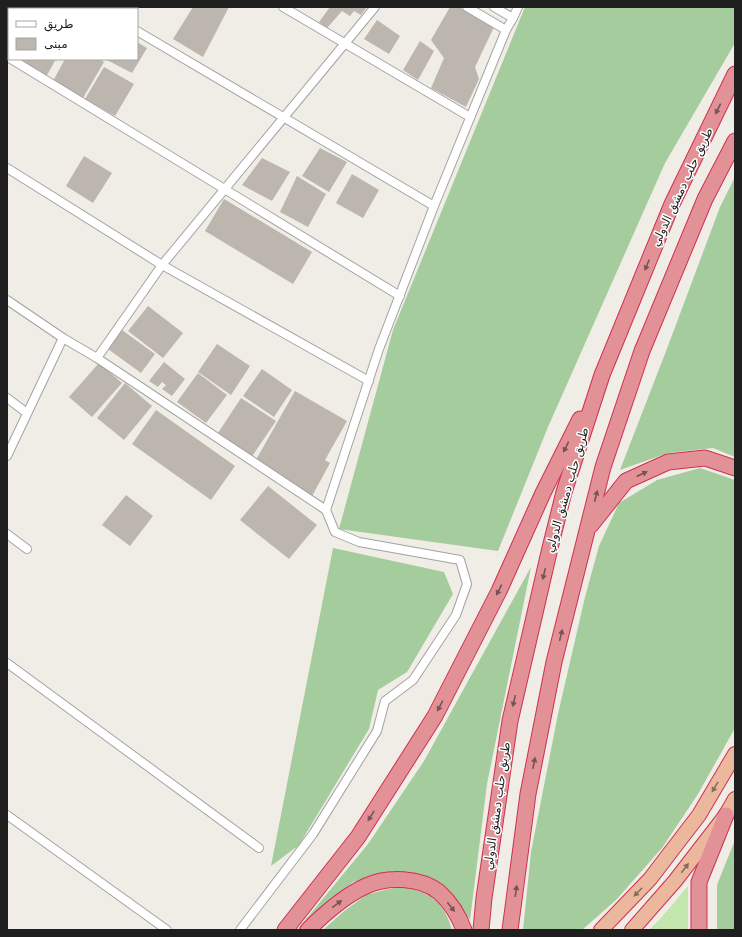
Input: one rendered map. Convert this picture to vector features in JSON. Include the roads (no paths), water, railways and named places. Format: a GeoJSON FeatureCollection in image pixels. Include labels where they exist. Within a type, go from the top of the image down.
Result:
{"type":"FeatureCollection","features":[{"type":"Feature","properties":{"kind":"highway","name":"طريق حلب دمشق الدولي"},"geometry":{"type":"LineString","coordinates":[[481,930],[484,898],[510,721],[550,548],[563,499],[602,375],[672,204],[735,74]]}},
{"type":"Feature","properties":{"kind":"highway"},"geometry":{"type":"LineString","coordinates":[[510,930],[528,794],[554,662],[603,467],[642,351],[706,199],[735,141]]}},
{"type":"Feature","properties":{"kind":"highway"},"geometry":{"type":"LineString","coordinates":[[284,930],[358,837],[435,716],[499,591],[543,493],[602,375]]}},
{"type":"Feature","properties":{"kind":"highway"},"geometry":{"type":"LineString","coordinates":[[587,531],[626,481],[668,462],[705,458],[735,468]]}},
{"type":"Feature","properties":{"kind":"highway"},"geometry":{"type":"LineString","coordinates":[[601,930],[650,879],[699,815],[735,754]]}},
{"type":"Feature","properties":{"kind":"highway"},"geometry":{"type":"LineString","coordinates":[[699,930],[699,882],[726,815],[735,799]]}},
{"type":"Feature","properties":{"kind":"highway"},"geometry":{"type":"LineString","coordinates":[[632,930],[675,881],[726,815]]}},
{"type":"Feature","properties":{"kind":"highway"},"geometry":{"type":"LineString","coordinates":[[308,930],[334,906],[367,885],[384,880],[400,879],[415,881],[429,886],[439,892],[459,917],[464,930]]}},
{"type":"Feature","properties":{"kind":"street"},"geometry":{"type":"LineString","coordinates":[[284,7],[470,117]]}},
{"type":"Feature","properties":{"kind":"street"},"geometry":{"type":"LineString","coordinates":[[97,358],[162,265],[375,7]]}},
{"type":"Feature","properties":{"kind":"street"},"geometry":{"type":"LineString","coordinates":[[467,7],[506,30]]}},
{"type":"Feature","properties":{"kind":"street"},"geometry":{"type":"LineString","coordinates":[[494,7],[513,18]]}},
{"type":"Feature","properties":{"kind":"street"},"geometry":{"type":"LineString","coordinates":[[326,510],[379,350],[470,117],[506,30],[518,7]]}},
{"type":"Feature","properties":{"kind":"street"},"geometry":{"type":"LineString","coordinates":[[138,32],[434,206]]}},
{"type":"Feature","properties":{"kind":"street"},"geometry":{"type":"LineString","coordinates":[[12,60],[400,296]]}},
{"type":"Feature","properties":{"kind":"street"},"geometry":{"type":"LineString","coordinates":[[7,168],[162,265],[369,381]]}},
{"type":"Feature","properties":{"kind":"street"},"geometry":{"type":"LineString","coordinates":[[7,300],[326,510],[335,532],[359,542],[460,560],[467,584],[456,615],[413,680],[385,700],[377,731],[313,834],[240,930]]}},
{"type":"Feature","properties":{"kind":"street"},"geometry":{"type":"LineString","coordinates":[[7,456],[63,338]]}},
{"type":"Feature","properties":{"kind":"street"},"geometry":{"type":"LineString","coordinates":[[7,398],[27,413]]}},
{"type":"Feature","properties":{"kind":"street"},"geometry":{"type":"LineString","coordinates":[[7,534],[27,549]]}},
{"type":"Feature","properties":{"kind":"street"},"geometry":{"type":"LineString","coordinates":[[7,663],[259,848]]}},
{"type":"Feature","properties":{"kind":"street"},"geometry":{"type":"LineString","coordinates":[[7,816],[167,930]]}}]}
